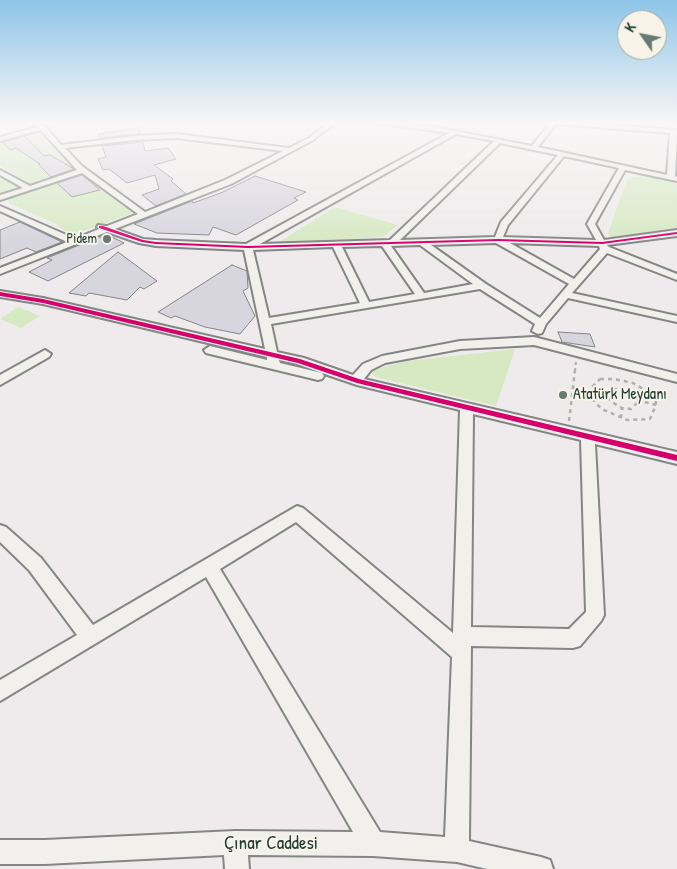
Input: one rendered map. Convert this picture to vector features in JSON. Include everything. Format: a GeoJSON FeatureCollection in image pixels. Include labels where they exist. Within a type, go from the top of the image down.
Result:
{"type":"FeatureCollection","features":[{"type":"Feature","properties":{"kind":"street"},"geometry":{"type":"LineString","coordinates":[[76,164],[143,214]]}},
{"type":"Feature","properties":{"kind":"street"},"geometry":{"type":"LineString","coordinates":[[1,270],[68,239],[201,193],[258,164]]}},
{"type":"Feature","properties":{"kind":"street"},"geometry":{"type":"LineString","coordinates":[[1,270],[103,228],[228,182],[264,164]]}},
{"type":"Feature","properties":{"kind":"street"},"geometry":{"type":"LineString","coordinates":[[248,247],[392,164]]}},
{"type":"Feature","properties":{"kind":"street"},"geometry":{"type":"LineString","coordinates":[[389,242],[474,164]]}},
{"type":"Feature","properties":{"kind":"street"},"geometry":{"type":"LineString","coordinates":[[498,240],[504,224],[555,164]]}},
{"type":"Feature","properties":{"kind":"street"},"geometry":{"type":"LineString","coordinates":[[607,164],[674,179],[674,164]]}},
{"type":"Feature","properties":{"kind":"street"},"geometry":{"type":"LineString","coordinates":[[623,167],[591,224],[604,246],[677,277]]}},
{"type":"Feature","properties":{"kind":"street"},"geometry":{"type":"LineString","coordinates":[[0,198],[82,170]]}},
{"type":"Feature","properties":{"kind":"street"},"geometry":{"type":"LineString","coordinates":[[0,172],[29,188]]}},
{"type":"Feature","properties":{"kind":"street"},"geometry":{"type":"LineString","coordinates":[[0,208],[68,239]]}},
{"type":"Feature","properties":{"kind":"street"},"geometry":{"type":"LineString","coordinates":[[103,228],[142,241],[156,243],[248,247],[498,240],[604,246],[677,233]]}},
{"type":"Feature","properties":{"kind":"street"},"geometry":{"type":"LineString","coordinates":[[498,240],[576,284]]}},
{"type":"Feature","properties":{"kind":"street"},"geometry":{"type":"LineString","coordinates":[[420,241],[482,286],[541,323]]}},
{"type":"Feature","properties":{"kind":"street"},"geometry":{"type":"LineString","coordinates":[[389,242],[421,296]]}},
{"type":"Feature","properties":{"kind":"street"},"geometry":{"type":"LineString","coordinates":[[336,246],[366,305]]}},
{"type":"Feature","properties":{"kind":"street"},"geometry":{"type":"LineString","coordinates":[[534,341],[541,323],[576,284],[604,246]]}},
{"type":"Feature","properties":{"kind":"street"},"geometry":{"type":"LineString","coordinates":[[248,247],[274,360]]}},
{"type":"Feature","properties":{"kind":"street"},"geometry":{"type":"LineString","coordinates":[[265,322],[482,286]]}},
{"type":"Feature","properties":{"kind":"street"},"geometry":{"type":"LineString","coordinates":[[2,294],[274,360],[326,378],[357,381],[677,458]]}},
{"type":"Feature","properties":{"kind":"street"},"geometry":{"type":"LineString","coordinates":[[567,295],[677,319]]}},
{"type":"Feature","properties":{"kind":"street"},"geometry":{"type":"LineString","coordinates":[[357,381],[360,374],[367,367],[382,360],[460,345],[534,341],[677,378]]}},
{"type":"Feature","properties":{"kind":"street"},"geometry":{"type":"LineString","coordinates":[[0,381],[45,354]]}},
{"type":"Feature","properties":{"kind":"street"},"geometry":{"type":"LineString","coordinates":[[457,850],[467,408]]}},
{"type":"Feature","properties":{"kind":"street"},"geometry":{"type":"LineString","coordinates":[[0,691],[297,512],[462,644],[573,639],[595,615],[588,437]]}},
{"type":"Feature","properties":{"kind":"street"},"geometry":{"type":"LineString","coordinates":[[0,532],[35,564],[90,637]]}},
{"type":"Feature","properties":{"kind":"street"},"geometry":{"type":"LineString","coordinates":[[209,566],[373,844]]}},
{"type":"Feature","properties":{"kind":"street"},"geometry":{"type":"LineString","coordinates":[[236,843],[237,869]]}},
{"type":"Feature","properties":{"kind":"street","name":"Çınar Caddesi"},"geometry":{"type":"LineString","coordinates":[[0,852],[45,852],[236,843],[373,844],[457,850],[541,869]]}},
{"type":"Feature","properties":{"kind":"path"},"geometry":{"type":"LineString","coordinates":[[568,432],[577,352]]}},
{"type":"Feature","properties":{"kind":"path"},"geometry":{"type":"LineString","coordinates":[[600,379],[623,381],[646,388],[655,396],[656,405],[650,419],[637,421],[621,418],[604,410],[595,403],[592,387],[600,379]]}},
{"type":"Feature","properties":{"kind":"path"},"geometry":{"type":"LineString","coordinates":[[622,390],[623,381]]}},
{"type":"Feature","properties":{"kind":"path"},"geometry":{"type":"LineString","coordinates":[[573,388],[606,395],[612,402],[622,408],[631,409],[638,402],[634,394],[622,390],[613,389],[606,395]]}},
{"type":"Feature","properties":{"kind":"path"},"geometry":{"type":"LineString","coordinates":[[637,400],[656,405]]}},
{"type":"Feature","properties":{"kind":"path"},"geometry":{"type":"LineString","coordinates":[[621,418],[622,408]]}},
{"type":"Feature","properties":{"kind":"green space"},"geometry":{"type":"Polygon","coordinates":[[[0,164],[75,164],[84,169],[32,184],[0,166],[0,164]]]}},
{"type":"Feature","properties":{"kind":"green space"},"geometry":{"type":"Polygon","coordinates":[[[84,173],[136,212],[72,235],[54,223],[9,203],[7,199],[11,196],[84,173]]]}},
{"type":"Feature","properties":{"kind":"green space"},"geometry":{"type":"Polygon","coordinates":[[[0,174],[25,188],[0,197],[0,174]]]}},
{"type":"Feature","properties":{"kind":"green space"},"geometry":{"type":"Polygon","coordinates":[[[644,176],[677,182],[677,230],[611,237],[608,233],[626,182],[632,177],[644,176]]]}},
{"type":"Feature","properties":{"kind":"green space"},"geometry":{"type":"Polygon","coordinates":[[[335,207],[398,225],[383,237],[276,244],[335,207]]]}},
{"type":"Feature","properties":{"kind":"green space"},"geometry":{"type":"Polygon","coordinates":[[[18,307],[40,316],[21,328],[0,319],[18,307]]]}},
{"type":"Feature","properties":{"kind":"green space"},"geometry":{"type":"Polygon","coordinates":[[[515,349],[496,406],[375,377],[369,371],[407,361],[515,349]]]}},
{"type":"Feature","properties":{"kind":"building"},"geometry":{"type":"Polygon","coordinates":[[[38,164],[65,164],[74,169],[51,177],[38,164]]]}},
{"type":"Feature","properties":{"kind":"building"},"geometry":{"type":"Polygon","coordinates":[[[100,164],[159,164],[154,165],[173,179],[171,181],[186,194],[156,206],[142,195],[159,189],[155,175],[127,183],[109,169],[103,170],[100,164]]]}},
{"type":"Feature","properties":{"kind":"building"},"geometry":{"type":"Polygon","coordinates":[[[82,175],[100,190],[72,197],[57,183],[82,175]]]}},
{"type":"Feature","properties":{"kind":"building"},"geometry":{"type":"Polygon","coordinates":[[[255,176],[306,192],[294,198],[298,200],[236,235],[213,227],[209,235],[157,233],[134,224],[192,201],[193,203],[223,192],[255,176]]]}},
{"type":"Feature","properties":{"kind":"building"},"geometry":{"type":"Polygon","coordinates":[[[20,222],[62,242],[36,252],[27,248],[0,259],[0,230],[20,222]]]}},
{"type":"Feature","properties":{"kind":"building"},"geometry":{"type":"Polygon","coordinates":[[[99,237],[112,237],[124,243],[48,281],[29,272],[52,260],[47,258],[99,237]]]}},
{"type":"Feature","properties":{"kind":"building"},"geometry":{"type":"Polygon","coordinates":[[[118,252],[157,281],[144,289],[140,287],[127,300],[89,293],[86,296],[69,293],[118,252]]]}},
{"type":"Feature","properties":{"kind":"building"},"geometry":{"type":"Polygon","coordinates":[[[232,265],[247,271],[248,288],[243,291],[255,316],[240,334],[205,327],[175,316],[171,318],[158,312],[232,265]]]}},
{"type":"Feature","properties":{"kind":"building"},"geometry":{"type":"Polygon","coordinates":[[[558,332],[590,334],[595,347],[562,342],[558,332]]]}},
{"type":"Feature","properties":{"kind":"cycle path"},"geometry":{"type":"LineString","coordinates":[[101,227],[142,241],[156,243],[248,247],[498,240],[602,243],[677,233]]}},
{"type":"Feature","properties":{"kind":"cycle path"},"geometry":{"type":"LineString","coordinates":[[0,294],[43,301],[300,361],[357,381],[677,458]]}},
{"type":"Feature","properties":{"kind":"place","name":"Pidem"},"geometry":{"type":"Point","coordinates":[107,239]}},
{"type":"Feature","properties":{"kind":"place","name":"Atatürk Meydanı"},"geometry":{"type":"Point","coordinates":[563,395]}}]}
